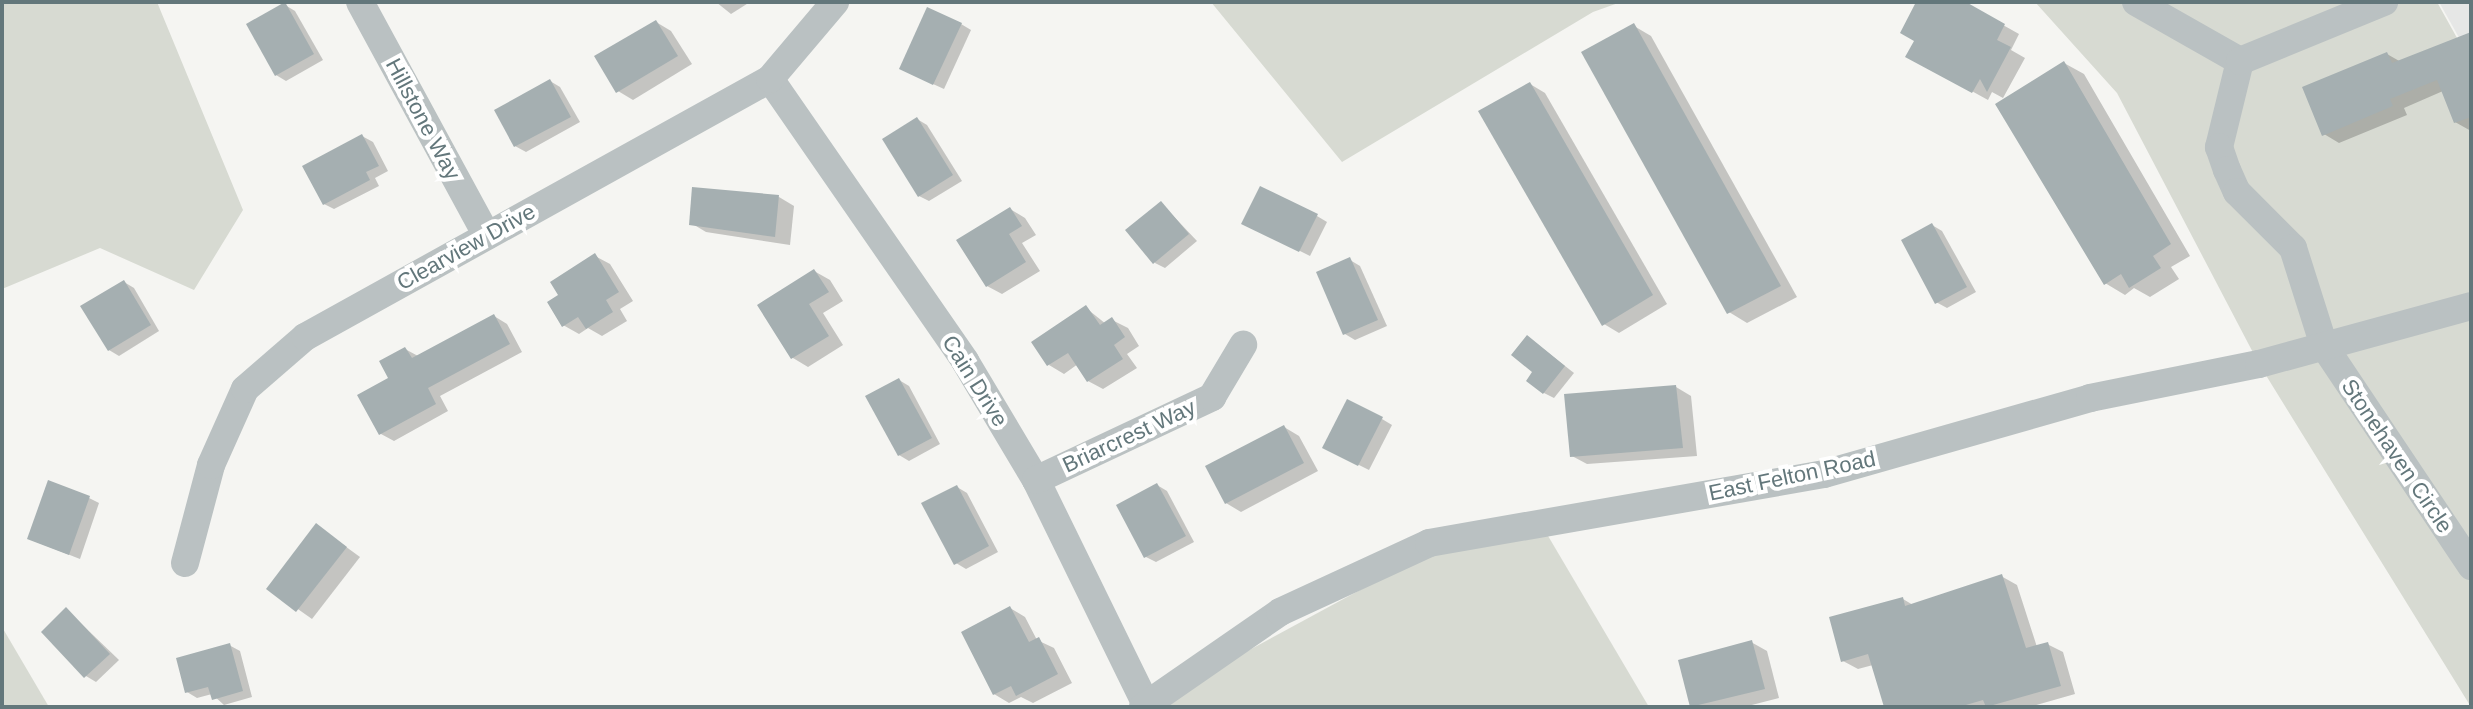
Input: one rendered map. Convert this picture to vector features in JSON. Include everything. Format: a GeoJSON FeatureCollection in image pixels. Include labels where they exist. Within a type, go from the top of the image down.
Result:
{"type":"FeatureCollection","features":[{"type":"Feature","properties":{"kind":"street","name":"Hillstone Way"},"geometry":{"type":"LineString","coordinates":[[360,2],[487,236]]}},
{"type":"Feature","properties":{"kind":"street","name":"Clearview Drive"},"geometry":{"type":"LineString","coordinates":[[185,563],[211,465],[245,389],[305,337],[770,79],[835,2]]}},
{"type":"Feature","properties":{"kind":"street"},"geometry":{"type":"LineString","coordinates":[[2136,2],[2240,61],[2384,2]]}},
{"type":"Feature","properties":{"kind":"street","name":"Stonehaven Circle"},"geometry":{"type":"LineString","coordinates":[[2240,61],[2219,147],[2237,192],[2293,248],[2324,346],[2471,566]]}},
{"type":"Feature","properties":{"kind":"street","name":"Cain Drive"},"geometry":{"type":"LineString","coordinates":[[770,79],[965,361],[1036,480],[1145,706]]}},
{"type":"Feature","properties":{"kind":"street","name":"East Felton Road"},"geometry":{"type":"LineString","coordinates":[[1145,706],[1280,612],[1429,543],[1824,474],[2090,398],[2324,346],[2471,306]]}},
{"type":"Feature","properties":{"kind":"street","name":"Briarcrest Way"},"geometry":{"type":"LineString","coordinates":[[1036,480],[1212,397],[1243,345]]}},
{"type":"Feature","properties":{"kind":"shaded area"},"geometry":{"type":"Polygon","coordinates":[[[2,2],[157,2],[243,210],[194,290],[100,248],[2,289],[2,2]]]}},
{"type":"Feature","properties":{"kind":"shaded area"},"geometry":{"type":"Polygon","coordinates":[[[1211,2],[1621,2],[1593,12],[1342,162],[1211,2]]]}},
{"type":"Feature","properties":{"kind":"shaded area"},"geometry":{"type":"Polygon","coordinates":[[[2035,2],[2437,2],[2471,63],[2471,707],[2259,364],[2117,93],[2035,2]]]}},
{"type":"Feature","properties":{"kind":"shaded area"},"geometry":{"type":"Polygon","coordinates":[[[2439,2],[2471,2],[2471,59],[2439,2]]]}},
{"type":"Feature","properties":{"kind":"shaded area"},"geometry":{"type":"Polygon","coordinates":[[[1541,524],[1649,707],[1144,707],[1421,557],[1541,524]]]}},
{"type":"Feature","properties":{"kind":"shaded area"},"geometry":{"type":"Polygon","coordinates":[[[2,627],[49,707],[2,707],[2,627]]]}},
{"type":"Feature","properties":{"kind":"building"},"geometry":{"type":"Polygon","coordinates":[[[285,2],[314,54],[275,76],[246,24],[285,2]]]}},
{"type":"Feature","properties":{"kind":"building"},"geometry":{"type":"Polygon","coordinates":[[[1916,2],[1966,2],[2005,24],[1997,40],[2011,47],[1987,92],[1980,79],[1972,93],[1905,57],[1914,41],[1900,33],[1916,2]]]}},
{"type":"Feature","properties":{"kind":"building"},"geometry":{"type":"Polygon","coordinates":[[[927,7],[962,23],[933,85],[899,69],[927,7]]]}},
{"type":"Feature","properties":{"kind":"building"},"geometry":{"type":"Polygon","coordinates":[[[656,20],[678,56],[616,93],[594,56],[656,20]]]}},
{"type":"Feature","properties":{"kind":"building"},"geometry":{"type":"Polygon","coordinates":[[[1634,23],[1781,286],[1727,314],[1581,52],[1634,23]]]}},
{"type":"Feature","properties":{"kind":"building"},"geometry":{"type":"Polygon","coordinates":[[[2471,32],[2471,117],[2454,123],[2437,80],[2390,99],[2393,106],[2322,136],[2302,87],[2387,52],[2392,63],[2471,32]]]}},
{"type":"Feature","properties":{"kind":"building"},"geometry":{"type":"Polygon","coordinates":[[[2064,61],[2171,244],[2153,256],[2161,268],[2129,288],[2121,274],[2104,285],[1995,104],[2064,61]]]}},
{"type":"Feature","properties":{"kind":"building"},"geometry":{"type":"Polygon","coordinates":[[[550,79],[571,117],[514,147],[494,110],[550,79]]]}},
{"type":"Feature","properties":{"kind":"building"},"geometry":{"type":"Polygon","coordinates":[[[1530,82],[1653,295],[1602,326],[1478,111],[1530,82]]]}},
{"type":"Feature","properties":{"kind":"building"},"geometry":{"type":"Polygon","coordinates":[[[917,117],[953,175],[918,197],[882,139],[917,117]]]}},
{"type":"Feature","properties":{"kind":"building"},"geometry":{"type":"Polygon","coordinates":[[[362,134],[379,166],[366,172],[370,180],[323,205],[302,166],[362,134]]]}},
{"type":"Feature","properties":{"kind":"building"},"geometry":{"type":"Polygon","coordinates":[[[1260,186],[1318,214],[1299,252],[1241,224],[1260,186]]]}},
{"type":"Feature","properties":{"kind":"building"},"geometry":{"type":"Polygon","coordinates":[[[692,187],[779,195],[775,237],[689,225],[692,187]]]}},
{"type":"Feature","properties":{"kind":"building"},"geometry":{"type":"Polygon","coordinates":[[[1161,201],[1189,234],[1153,264],[1125,230],[1161,201]]]}},
{"type":"Feature","properties":{"kind":"building"},"geometry":{"type":"Polygon","coordinates":[[[1010,207],[1022,226],[1009,234],[1026,262],[986,287],[956,240],[1010,207]]]}},
{"type":"Feature","properties":{"kind":"building"},"geometry":{"type":"Polygon","coordinates":[[[1932,223],[1967,287],[1935,304],[1901,240],[1932,223]]]}},
{"type":"Feature","properties":{"kind":"building"},"geometry":{"type":"Polygon","coordinates":[[[595,253],[619,292],[606,300],[613,312],[586,329],[578,317],[562,327],[547,302],[558,295],[550,282],[595,253]]]}},
{"type":"Feature","properties":{"kind":"building"},"geometry":{"type":"Polygon","coordinates":[[[1350,257],[1378,320],[1343,335],[1316,272],[1350,257]]]}},
{"type":"Feature","properties":{"kind":"building"},"geometry":{"type":"Polygon","coordinates":[[[814,269],[829,292],[809,304],[829,336],[791,359],[757,305],[814,269]]]}},
{"type":"Feature","properties":{"kind":"building"},"geometry":{"type":"Polygon","coordinates":[[[124,280],[151,325],[108,351],[80,306],[124,280]]]}},
{"type":"Feature","properties":{"kind":"building"},"geometry":{"type":"Polygon","coordinates":[[[1086,305],[1100,325],[1112,317],[1125,337],[1114,345],[1123,359],[1087,382],[1068,353],[1047,366],[1031,342],[1086,305]]]}},
{"type":"Feature","properties":{"kind":"building"},"geometry":{"type":"Polygon","coordinates":[[[494,314],[510,344],[428,388],[436,404],[379,435],[357,395],[388,378],[379,361],[405,347],[412,358],[494,314]]]}},
{"type":"Feature","properties":{"kind":"building"},"geometry":{"type":"Polygon","coordinates":[[[1527,335],[1565,366],[1543,394],[1526,381],[1532,372],[1511,355],[1527,335]]]}},
{"type":"Feature","properties":{"kind":"building"},"geometry":{"type":"Polygon","coordinates":[[[899,378],[932,438],[898,456],[865,396],[899,378]]]}},
{"type":"Feature","properties":{"kind":"building"},"geometry":{"type":"Polygon","coordinates":[[[1676,385],[1683,448],[1570,457],[1564,394],[1676,385]]]}},
{"type":"Feature","properties":{"kind":"building"},"geometry":{"type":"Polygon","coordinates":[[[1347,399],[1383,417],[1358,466],[1322,448],[1347,399]]]}},
{"type":"Feature","properties":{"kind":"building"},"geometry":{"type":"Polygon","coordinates":[[[1284,425],[1304,463],[1225,504],[1205,466],[1284,425]]]}},
{"type":"Feature","properties":{"kind":"building"},"geometry":{"type":"Polygon","coordinates":[[[48,480],[90,496],[69,555],[27,539],[48,480]]]}},
{"type":"Feature","properties":{"kind":"building"},"geometry":{"type":"Polygon","coordinates":[[[1157,483],[1186,536],[1144,558],[1116,505],[1157,483]]]}},
{"type":"Feature","properties":{"kind":"building"},"geometry":{"type":"Polygon","coordinates":[[[957,485],[989,546],[954,565],[921,503],[957,485]]]}},
{"type":"Feature","properties":{"kind":"building"},"geometry":{"type":"Polygon","coordinates":[[[316,523],[347,547],[296,612],[266,589],[316,523]]]}},
{"type":"Feature","properties":{"kind":"building"},"geometry":{"type":"Polygon","coordinates":[[[2002,574],[2026,648],[2048,642],[2061,686],[1986,707],[1983,700],[1959,707],[1884,707],[1868,654],[1841,662],[1829,617],[1903,597],[1905,606],[2002,574]]]}},
{"type":"Feature","properties":{"kind":"building"},"geometry":{"type":"Polygon","coordinates":[[[1010,606],[1029,642],[1039,637],[1058,674],[1016,696],[1011,686],[993,695],[961,632],[1010,606]]]}},
{"type":"Feature","properties":{"kind":"building"},"geometry":{"type":"Polygon","coordinates":[[[66,607],[110,654],[84,678],[41,632],[66,607]]]}},
{"type":"Feature","properties":{"kind":"building"},"geometry":{"type":"Polygon","coordinates":[[[1752,640],[1765,689],[1690,707],[1678,660],[1752,640]]]}},
{"type":"Feature","properties":{"kind":"building"},"geometry":{"type":"Polygon","coordinates":[[[230,643],[243,691],[212,700],[208,687],[185,693],[176,658],[230,643]]]}}]}
